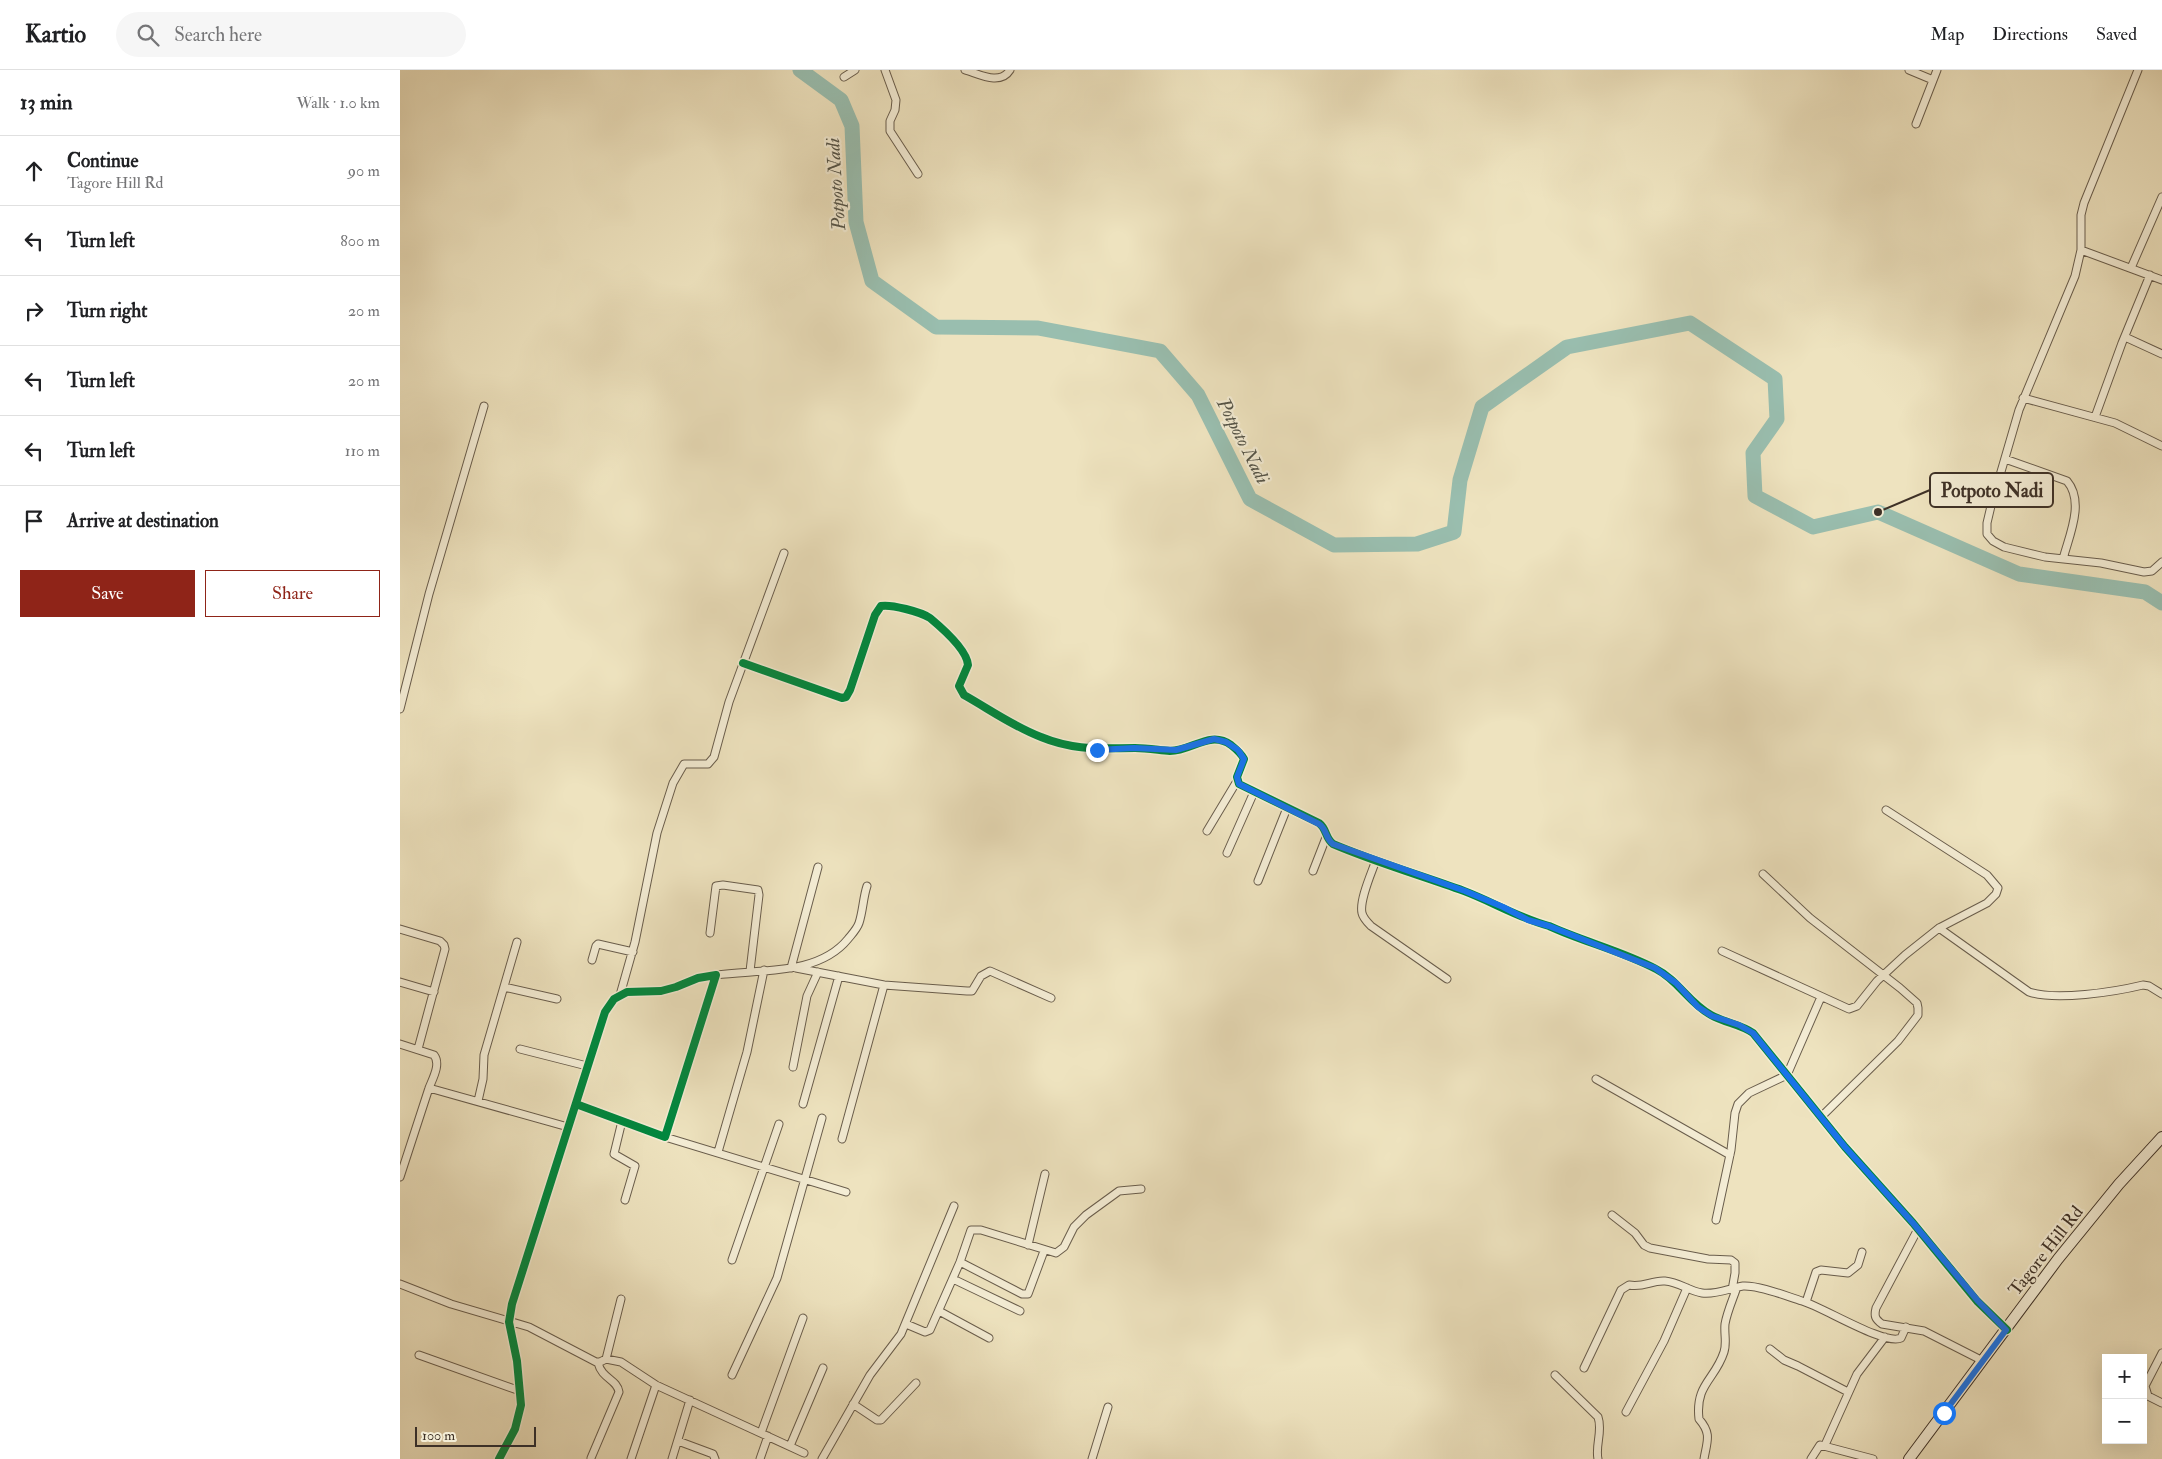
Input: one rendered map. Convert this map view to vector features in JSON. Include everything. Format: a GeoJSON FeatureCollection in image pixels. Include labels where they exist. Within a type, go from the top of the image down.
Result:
{"type":"FeatureCollection","features":[{"type":"Feature","properties":{"kind":"main road","name":"Tagore Hill Rd"},"geometry":{"type":"LineString","coordinates":[[1909,1459],[2058,1259],[2119,1184],[2162,1137]]}},
{"type":"Feature","properties":{"kind":"street"},"geometry":{"type":"LineString","coordinates":[[844,77],[855,70]]}},
{"type":"Feature","properties":{"kind":"street"},"geometry":{"type":"LineString","coordinates":[[885,70],[896,100],[895,110],[890,121],[890,131],[918,174]]}},
{"type":"Feature","properties":{"kind":"street"},"geometry":{"type":"LineString","coordinates":[[965,70],[998,79],[1006,75],[1010,70]]}},
{"type":"Feature","properties":{"kind":"street"},"geometry":{"type":"LineString","coordinates":[[1909,70],[1933,80]]}},
{"type":"Feature","properties":{"kind":"street"},"geometry":{"type":"LineString","coordinates":[[1916,124],[1937,70]]}},
{"type":"Feature","properties":{"kind":"street"},"geometry":{"type":"LineString","coordinates":[[2138,70],[2084,203],[2081,215],[2081,250],[2076,276],[2023,398],[1986,523],[1987,534],[1993,541],[2004,547],[2046,558],[2101,563],[2144,572],[2152,571],[2162,562]]}},
{"type":"Feature","properties":{"kind":"street"},"geometry":{"type":"LineString","coordinates":[[2131,268],[2162,197]]}},
{"type":"Feature","properties":{"kind":"street"},"geometry":{"type":"LineString","coordinates":[[2081,250],[2162,280]]}},
{"type":"Feature","properties":{"kind":"street"},"geometry":{"type":"LineString","coordinates":[[2095,417],[2124,337],[2150,275]]}},
{"type":"Feature","properties":{"kind":"street"},"geometry":{"type":"LineString","coordinates":[[2124,337],[2162,354]]}},
{"type":"Feature","properties":{"kind":"street"},"geometry":{"type":"LineString","coordinates":[[2023,398],[2095,417],[2129,429],[2162,446]]}},
{"type":"Feature","properties":{"kind":"street"},"geometry":{"type":"LineString","coordinates":[[400,709],[430,594],[484,406]]}},
{"type":"Feature","properties":{"kind":"street"},"geometry":{"type":"LineString","coordinates":[[2005,459],[2067,481],[2073,488],[2075,509],[2063,559]]}},
{"type":"Feature","properties":{"kind":"street"},"geometry":{"type":"LineString","coordinates":[[620,995],[633,952],[657,833],[672,782],[684,764],[708,764],[712,762],[729,702],[784,554]]}},
{"type":"Feature","properties":{"kind":"street"},"geometry":{"type":"LineString","coordinates":[[743,663],[842,698],[846,697],[850,690],[875,615],[881,606],[892,606],[930,618],[962,648],[968,665],[960,686],[964,695],[1041,737],[1076,747],[1097,750],[1134,748],[1176,750],[1209,740],[1226,742],[1242,756],[1243,764],[1237,781],[1207,831]]}},
{"type":"Feature","properties":{"kind":"street"},"geometry":{"type":"LineString","coordinates":[[1237,781],[1254,792],[1324,827],[1333,844],[1465,891],[1528,920],[1549,926],[1655,968],[1676,983],[1698,1007],[1712,1016],[1739,1025],[1753,1033],[1845,1147],[1916,1226],[1978,1301],[2006,1330]]}},
{"type":"Feature","properties":{"kind":"street"},"geometry":{"type":"LineString","coordinates":[[1227,853],[1254,792]]}},
{"type":"Feature","properties":{"kind":"street"},"geometry":{"type":"LineString","coordinates":[[1258,881],[1287,808]]}},
{"type":"Feature","properties":{"kind":"street"},"geometry":{"type":"LineString","coordinates":[[1722,951],[1844,1008],[1854,1008],[1884,974],[1939,928],[1987,903],[1996,894],[1998,888],[1987,875],[1886,810]]}},
{"type":"Feature","properties":{"kind":"street"},"geometry":{"type":"LineString","coordinates":[[1313,871],[1327,835]]}},
{"type":"Feature","properties":{"kind":"street"},"geometry":{"type":"LineString","coordinates":[[1376,860],[1362,904],[1364,919],[1371,926],[1447,979]]}},
{"type":"Feature","properties":{"kind":"street"},"geometry":{"type":"LineString","coordinates":[[794,968],[818,867]]}},
{"type":"Feature","properties":{"kind":"street"},"geometry":{"type":"LineString","coordinates":[[1763,874],[1810,918],[1884,974],[1916,1003],[1918,1015],[1885,1055],[1821,1117]]}},
{"type":"Feature","properties":{"kind":"street"},"geometry":{"type":"LineString","coordinates":[[710,933],[716,886],[723,885],[758,890],[760,896],[750,971]]}},
{"type":"Feature","properties":{"kind":"street"},"geometry":{"type":"LineString","coordinates":[[794,968],[830,955],[845,943],[859,922],[862,900],[867,886]]}},
{"type":"Feature","properties":{"kind":"street"},"geometry":{"type":"LineString","coordinates":[[1939,928],[2029,992],[2041,996],[2080,994],[2142,986],[2149,986],[2162,994]]}},
{"type":"Feature","properties":{"kind":"street"},"geometry":{"type":"LineString","coordinates":[[400,929],[440,941],[444,945],[444,954],[418,1049]]}},
{"type":"Feature","properties":{"kind":"street"},"geometry":{"type":"LineString","coordinates":[[478,1101],[483,1079],[484,1055],[518,942]]}},
{"type":"Feature","properties":{"kind":"street"},"geometry":{"type":"LineString","coordinates":[[592,960],[598,944],[633,952]]}},
{"type":"Feature","properties":{"kind":"street"},"geometry":{"type":"LineString","coordinates":[[499,1459],[519,1418],[520,1391],[509,1322],[512,1304],[605,1012],[614,998],[627,992],[660,991],[698,978],[716,975],[794,968],[884,985],[967,991],[972,990],[981,976],[990,971],[1051,998]]}},
{"type":"Feature","properties":{"kind":"street"},"geometry":{"type":"LineString","coordinates":[[718,1152],[747,1052],[764,970]]}},
{"type":"Feature","properties":{"kind":"street"},"geometry":{"type":"LineString","coordinates":[[793,1067],[807,996],[818,972]]}},
{"type":"Feature","properties":{"kind":"street"},"geometry":{"type":"LineString","coordinates":[[665,1137],[716,975]]}},
{"type":"Feature","properties":{"kind":"street"},"geometry":{"type":"LineString","coordinates":[[804,1104],[839,976]]}},
{"type":"Feature","properties":{"kind":"street"},"geometry":{"type":"LineString","coordinates":[[400,982],[434,992]]}},
{"type":"Feature","properties":{"kind":"street"},"geometry":{"type":"LineString","coordinates":[[842,1139],[884,985]]}},
{"type":"Feature","properties":{"kind":"street"},"geometry":{"type":"LineString","coordinates":[[504,987],[557,999]]}},
{"type":"Feature","properties":{"kind":"street"},"geometry":{"type":"LineString","coordinates":[[1716,1220],[1730,1155],[1733,1124],[1738,1104],[1749,1093],[1787,1075],[1821,997]]}},
{"type":"Feature","properties":{"kind":"street"},"geometry":{"type":"LineString","coordinates":[[400,1044],[434,1055],[437,1065],[400,1177]]}},
{"type":"Feature","properties":{"kind":"street"},"geometry":{"type":"LineString","coordinates":[[520,1049],[587,1066]]}},
{"type":"Feature","properties":{"kind":"street"},"geometry":{"type":"LineString","coordinates":[[1596,1079],[1730,1155]]}},
{"type":"Feature","properties":{"kind":"street"},"geometry":{"type":"LineString","coordinates":[[430,1088],[568,1127]]}},
{"type":"Feature","properties":{"kind":"street"},"geometry":{"type":"LineString","coordinates":[[576,1104],[665,1137],[846,1192]]}},
{"type":"Feature","properties":{"kind":"street"},"geometry":{"type":"LineString","coordinates":[[732,1375],[772,1290],[783,1260],[822,1118]]}},
{"type":"Feature","properties":{"kind":"street"},"geometry":{"type":"LineString","coordinates":[[622,1121],[614,1154],[635,1166],[625,1200]]}},
{"type":"Feature","properties":{"kind":"street"},"geometry":{"type":"LineString","coordinates":[[732,1260],[779,1124]]}},
{"type":"Feature","properties":{"kind":"street"},"geometry":{"type":"LineString","coordinates":[[1028,1245],[1045,1174]]}},
{"type":"Feature","properties":{"kind":"street"},"geometry":{"type":"LineString","coordinates":[[906,1324],[928,1332],[953,1279],[969,1233],[974,1229],[1044,1250],[1056,1253],[1061,1252],[1080,1220],[1119,1191],[1141,1189]]}},
{"type":"Feature","properties":{"kind":"street"},"geometry":{"type":"LineString","coordinates":[[822,1459],[870,1375],[901,1334],[954,1206]]}},
{"type":"Feature","properties":{"kind":"street"},"geometry":{"type":"LineString","coordinates":[[1612,1215],[1650,1248],[1735,1262],[1735,1288],[1726,1319],[1724,1352],[1715,1370],[1705,1383],[1700,1396],[1699,1419],[1707,1428],[1708,1433],[1704,1459]]}},
{"type":"Feature","properties":{"kind":"street"},"geometry":{"type":"LineString","coordinates":[[1916,1226],[1876,1308],[1874,1314],[1876,1320],[1882,1324],[1906,1327],[1931,1334],[1982,1362]]}},
{"type":"Feature","properties":{"kind":"street"},"geometry":{"type":"LineString","coordinates":[[960,1262],[1022,1294],[1028,1294],[1044,1250]]}},
{"type":"Feature","properties":{"kind":"street"},"geometry":{"type":"LineString","coordinates":[[1806,1302],[1816,1272],[1821,1270],[1848,1273],[1853,1271],[1858,1265],[1862,1252]]}},
{"type":"Feature","properties":{"kind":"street"},"geometry":{"type":"LineString","coordinates":[[953,1279],[1020,1311]]}},
{"type":"Feature","properties":{"kind":"street"},"geometry":{"type":"LineString","coordinates":[[1584,1368],[1624,1286],[1640,1287],[1662,1281],[1703,1293],[1754,1287],[1806,1302],[1891,1339],[1901,1338],[1906,1327]]}},
{"type":"Feature","properties":{"kind":"street"},"geometry":{"type":"LineString","coordinates":[[400,1284],[451,1304],[539,1331],[598,1363],[602,1374],[617,1385],[620,1392],[591,1458]]}},
{"type":"Feature","properties":{"kind":"street"},"geometry":{"type":"LineString","coordinates":[[1626,1412],[1664,1341],[1687,1288]]}},
{"type":"Feature","properties":{"kind":"street"},"geometry":{"type":"LineString","coordinates":[[606,1359],[621,1298]]}},
{"type":"Feature","properties":{"kind":"street"},"geometry":{"type":"LineString","coordinates":[[939,1311],[989,1338]]}},
{"type":"Feature","properties":{"kind":"street"},"geometry":{"type":"LineString","coordinates":[[760,1459],[764,1435],[803,1318]]}},
{"type":"Feature","properties":{"kind":"street"},"geometry":{"type":"LineString","coordinates":[[1825,1445],[1848,1392],[1862,1366],[1885,1337]]}},
{"type":"Feature","properties":{"kind":"street"},"geometry":{"type":"LineString","coordinates":[[1770,1349],[1784,1360],[1848,1392]]}},
{"type":"Feature","properties":{"kind":"street"},"geometry":{"type":"LineString","coordinates":[[2162,1353],[2146,1386],[2148,1396],[2162,1403]]}},
{"type":"Feature","properties":{"kind":"street"},"geometry":{"type":"LineString","coordinates":[[419,1355],[520,1391]]}},
{"type":"Feature","properties":{"kind":"street"},"geometry":{"type":"LineString","coordinates":[[598,1363],[606,1359],[621,1362],[656,1385],[804,1453]]}},
{"type":"Feature","properties":{"kind":"street"},"geometry":{"type":"LineString","coordinates":[[790,1446],[823,1368]]}},
{"type":"Feature","properties":{"kind":"street"},"geometry":{"type":"LineString","coordinates":[[1555,1375],[1598,1418],[1600,1423],[1596,1447],[1598,1459]]}},
{"type":"Feature","properties":{"kind":"street"},"geometry":{"type":"LineString","coordinates":[[853,1404],[877,1420],[881,1420],[916,1383]]}},
{"type":"Feature","properties":{"kind":"street"},"geometry":{"type":"LineString","coordinates":[[631,1459],[656,1385]]}},
{"type":"Feature","properties":{"kind":"street"},"geometry":{"type":"LineString","coordinates":[[672,1459],[690,1400]]}},
{"type":"Feature","properties":{"kind":"street"},"geometry":{"type":"LineString","coordinates":[[1092,1459],[1108,1407]]}},
{"type":"Feature","properties":{"kind":"street"},"geometry":{"type":"LineString","coordinates":[[678,1441],[713,1454],[715,1459]]}},
{"type":"Feature","properties":{"kind":"street"},"geometry":{"type":"LineString","coordinates":[[1811,1459],[1820,1445],[1872,1459]]}},
{"type":"Feature","properties":{"kind":"waterway","name":"Potpoto Nadi"},"geometry":{"type":"LineString","coordinates":[[800,70],[841,100],[852,126],[856,222],[872,281],[936,327],[1038,328],[1160,351],[1198,395],[1250,499],[1334,545],[1417,544],[1454,532],[1460,480],[1482,407],[1567,347],[1690,323],[1775,379],[1777,419],[1753,453],[1755,496],[1813,527],[1878,512],[2019,574],[2145,592],[2162,603]]}},
{"type":"Feature","properties":{"kind":"cycle path"},"geometry":{"type":"LineString","coordinates":[[743,663],[842,698],[846,697],[875,615],[881,606],[899,607],[913,611],[930,618],[941,627],[959,646],[967,659],[968,665],[959,686],[964,695],[1031,733],[1065,745],[1088,748],[1139,748],[1170,751],[1186,748],[1208,740],[1223,741],[1235,748],[1244,759],[1237,777],[1239,784],[1319,823],[1333,844],[1381,863],[1464,891],[1527,919],[1630,957],[1656,969],[1671,979],[1703,1010],[1716,1018],[1753,1033],[1845,1147],[1913,1223],[1977,1301],[2007,1330]]}},
{"type":"Feature","properties":{"kind":"cycle path"},"geometry":{"type":"LineString","coordinates":[[499,1459],[515,1429],[521,1405],[517,1361],[509,1322],[512,1304],[605,1012],[614,999],[627,992],[661,991],[698,978],[716,975],[665,1137],[576,1104]]}},
{"type":"Feature","properties":{"kind":"place","name":"Potpoto Nadi"},"geometry":{"type":"Point","coordinates":[1878,512]}},
{"type":"Feature","properties":{"kind":"route"},"geometry":{"type":"LineString","coordinates":[[1097,750],[1134,748],[1170,751],[1214,739],[1226,742],[1238,750],[1244,759],[1237,777],[1239,784],[1324,827],[1329,841],[1333,844],[1465,891],[1534,923],[1549,926],[1655,968],[1676,983],[1698,1007],[1712,1016],[1739,1025],[1753,1033],[1845,1147],[1913,1223],[1978,1301],[2006,1330],[1944,1413]]}}]}
